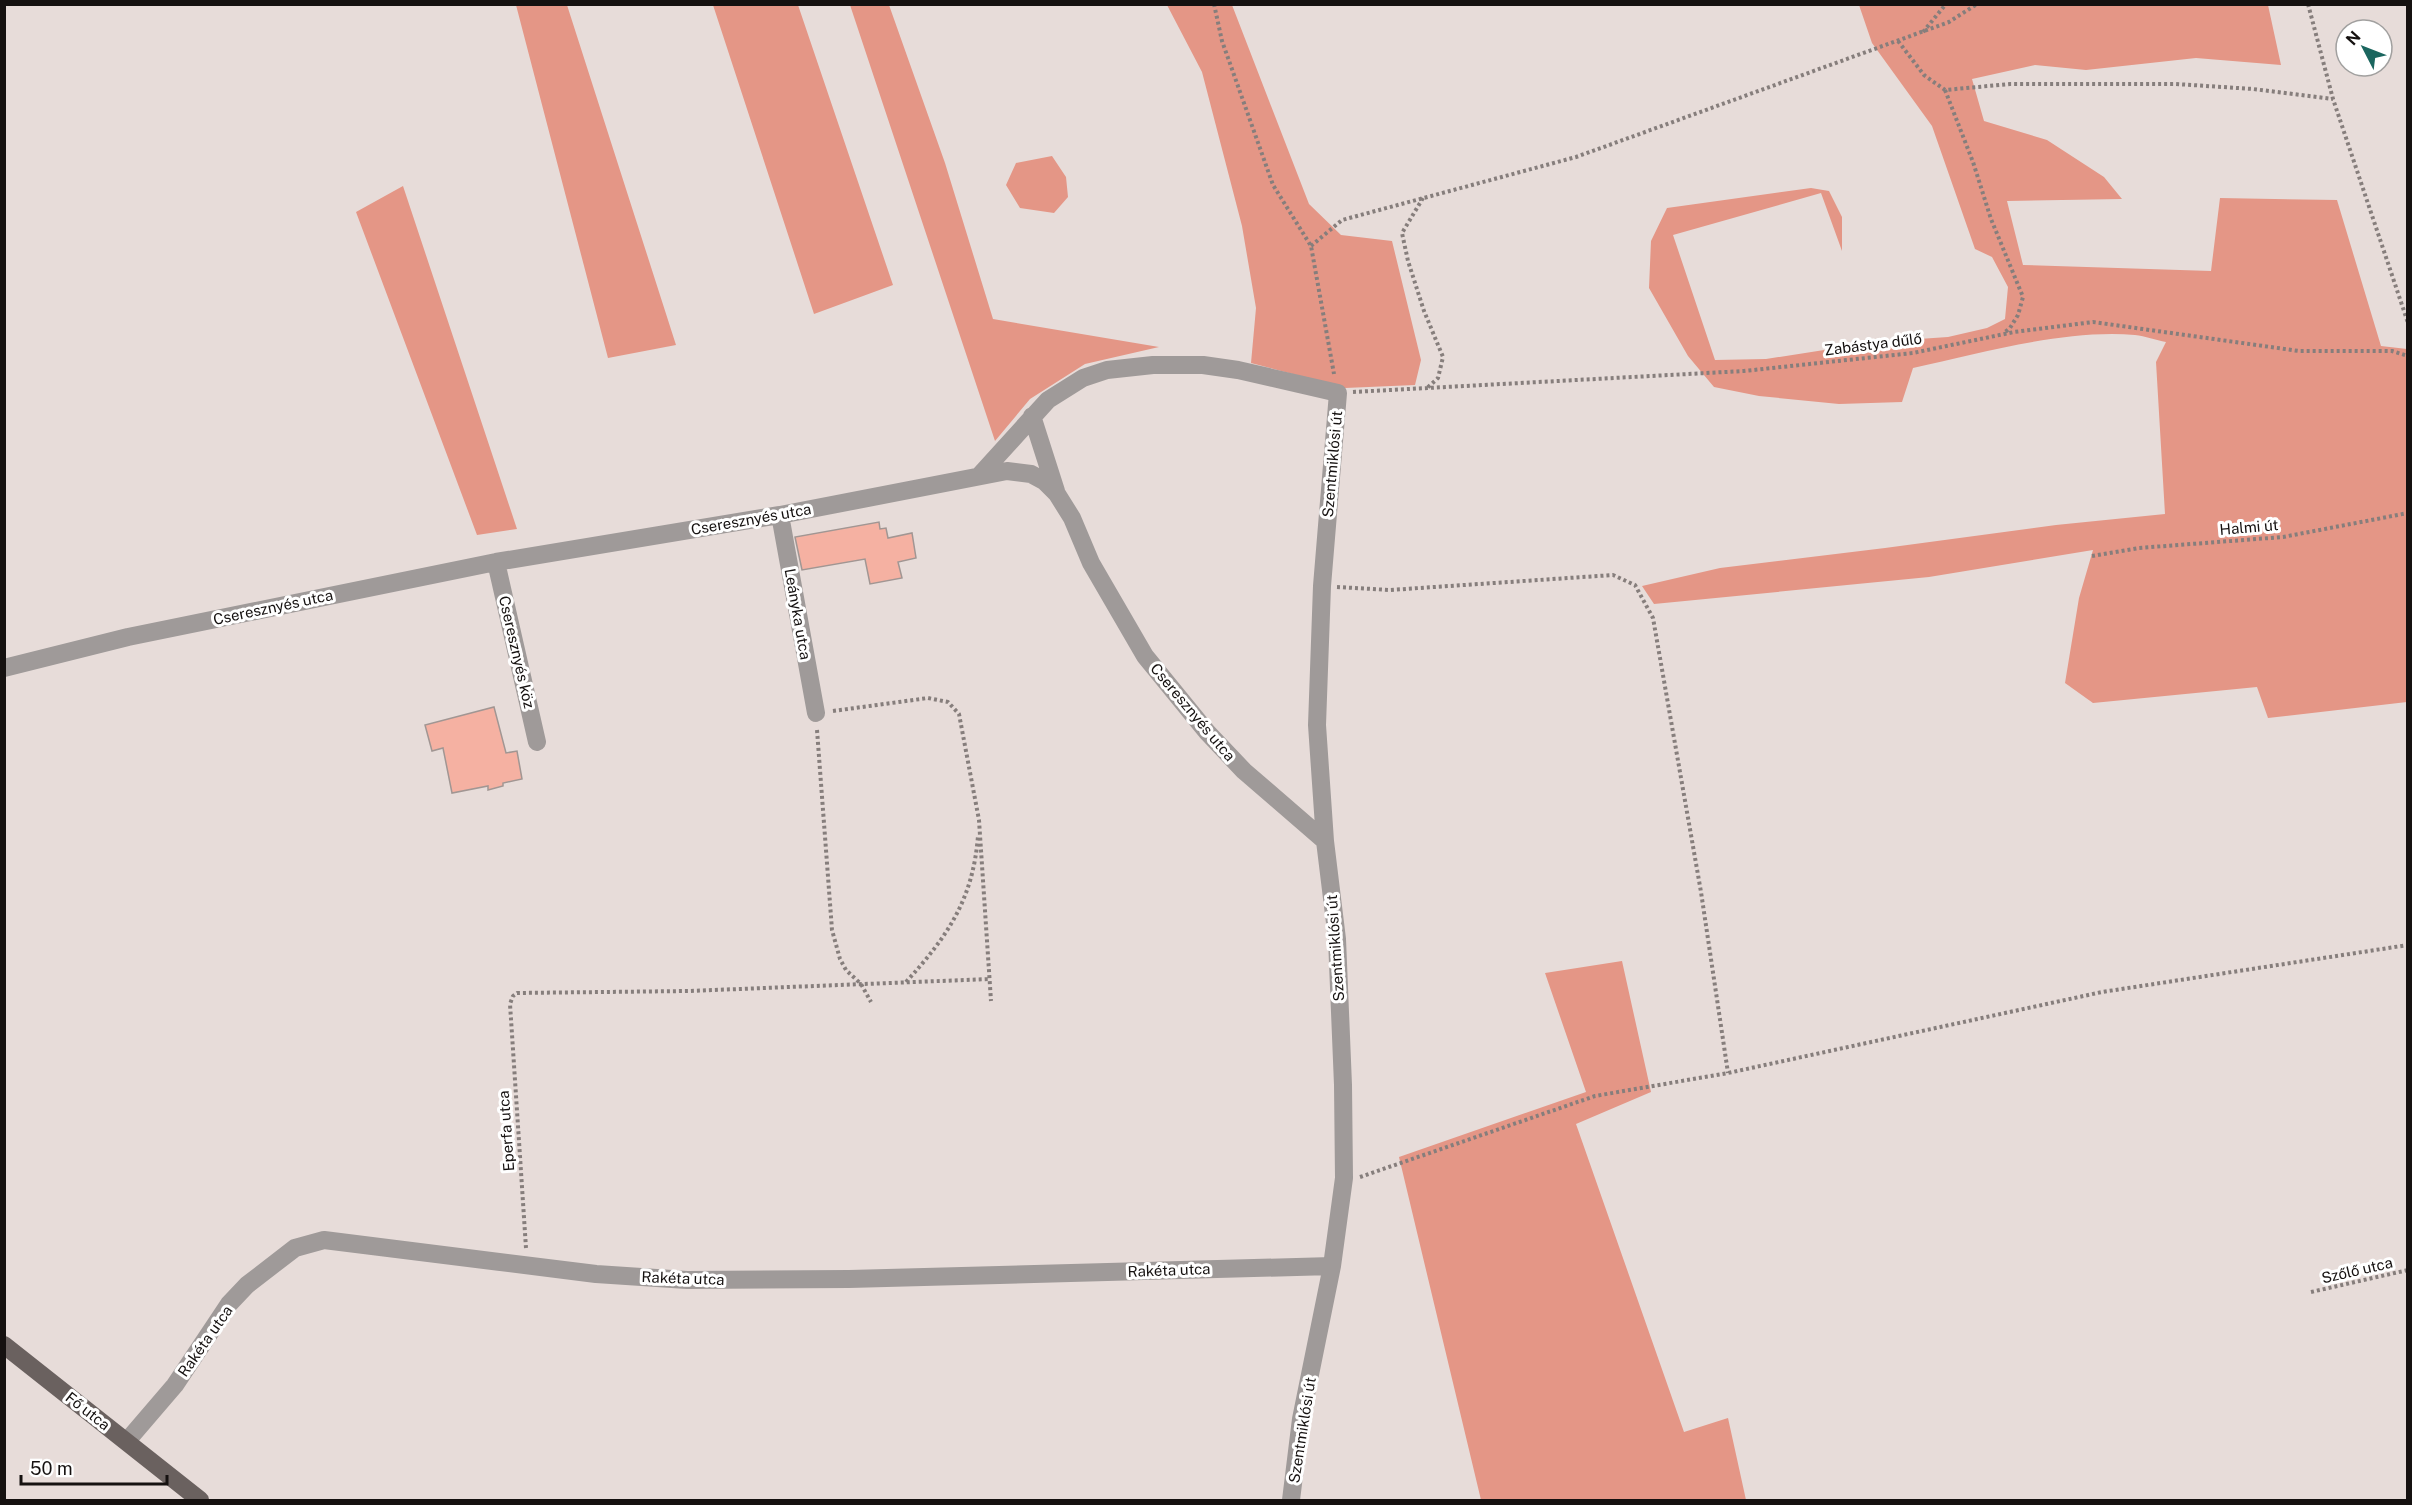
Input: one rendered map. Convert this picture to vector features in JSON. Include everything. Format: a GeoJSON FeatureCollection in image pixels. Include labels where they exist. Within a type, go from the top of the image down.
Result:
{"type":"FeatureCollection","features":[{"type":"Feature","properties":{"kind":"main road","name":"Fő utca"},"geometry":{"type":"LineString","coordinates":[[4,1345],[200,1500]]}},
{"type":"Feature","properties":{"kind":"street"},"geometry":{"type":"LineString","coordinates":[[979,476],[1048,400],[1083,378],[1107,370],[1153,365],[1203,365],[1238,370],[1338,393]]}},
{"type":"Feature","properties":{"kind":"street","name":"Szentmiklósi út"},"geometry":{"type":"LineString","coordinates":[[1291,1500],[1301,1419],[1332,1266],[1344,1178],[1337,939],[1325,841],[1317,725],[1322,586],[1338,393]]}},
{"type":"Feature","properties":{"kind":"street"},"geometry":{"type":"LineString","coordinates":[[1032,416],[1057,494]]}},
{"type":"Feature","properties":{"kind":"street","name":"Cseresznyés utca"},"geometry":{"type":"LineString","coordinates":[[4,668],[128,637],[496,562],[780,515],[1007,471],[1031,474],[1044,481],[1057,494],[1072,518],[1091,563],[1145,656],[1207,732],[1244,771],[1325,841]]}},
{"type":"Feature","properties":{"kind":"street","name":"Leányka utca"},"geometry":{"type":"LineString","coordinates":[[780,515],[816,713]]}},
{"type":"Feature","properties":{"kind":"street","name":"Cseresznyés köz"},"geometry":{"type":"LineString","coordinates":[[496,562],[537,742]]}},
{"type":"Feature","properties":{"kind":"street","name":"Rakéta utca"},"geometry":{"type":"LineString","coordinates":[[127,1441],[175,1385],[229,1304],[247,1285],[295,1248],[324,1240],[596,1274],[687,1280],[849,1279],[1332,1266]]}},
{"type":"Feature","properties":{"kind":"path"},"geometry":{"type":"LineString","coordinates":[[1214,4],[1222,41],[1273,185],[1311,246],[1338,393]]}},
{"type":"Feature","properties":{"kind":"path"},"geometry":{"type":"LineString","coordinates":[[1923,32],[1946,4]]}},
{"type":"Feature","properties":{"kind":"path"},"geometry":{"type":"LineString","coordinates":[[1311,246],[1342,220],[1576,157],[1923,32],[1949,22],[1977,4]]}},
{"type":"Feature","properties":{"kind":"path"},"geometry":{"type":"LineString","coordinates":[[2308,4],[2333,99],[2408,323]]}},
{"type":"Feature","properties":{"kind":"path"},"geometry":{"type":"LineString","coordinates":[[1897,41],[1924,75],[1945,90],[1973,162],[1991,219],[2022,297],[2018,315],[2010,328],[2002,334]]}},
{"type":"Feature","properties":{"kind":"path"},"geometry":{"type":"LineString","coordinates":[[1945,90],[2010,84],[2176,84],[2253,89],[2333,99]]}},
{"type":"Feature","properties":{"kind":"path"},"geometry":{"type":"LineString","coordinates":[[1424,198],[1402,233],[1421,301],[1443,357],[1438,378],[1426,388]]}},
{"type":"Feature","properties":{"kind":"path","name":"Zabástya dűlő"},"geometry":{"type":"LineString","coordinates":[[1338,393],[1744,370],[1913,352],[2002,334],[2093,322],[2299,351],[2392,351],[2408,356]]}},
{"type":"Feature","properties":{"kind":"path","name":"Halmi út"},"geometry":{"type":"LineString","coordinates":[[2092,556],[2139,548],[2283,537],[2408,513]]}},
{"type":"Feature","properties":{"kind":"path"},"geometry":{"type":"LineString","coordinates":[[1322,586],[1390,590],[1612,575],[1635,585],[1653,618],[1701,892],[1728,1073]]}},
{"type":"Feature","properties":{"kind":"path"},"geometry":{"type":"LineString","coordinates":[[871,1002],[861,984],[846,970],[832,930],[816,713],[928,699],[948,702],[959,714],[979,820],[991,1001]]}},
{"type":"Feature","properties":{"kind":"path"},"geometry":{"type":"LineString","coordinates":[[906,982],[949,930],[967,897],[976,855],[979,820]]}},
{"type":"Feature","properties":{"kind":"path"},"geometry":{"type":"LineString","coordinates":[[1344,1178],[1360,1177],[1595,1096],[1728,1073],[2102,992],[2408,945]]}},
{"type":"Feature","properties":{"kind":"path"},"geometry":{"type":"LineString","coordinates":[[861,984],[990,979]]}},
{"type":"Feature","properties":{"kind":"path","name":"Eperfa utca"},"geometry":{"type":"LineString","coordinates":[[527,1265],[510,1004],[513,996],[529,991],[689,991],[861,984]]}},
{"type":"Feature","properties":{"kind":"path","name":"Szőlő utca"},"geometry":{"type":"LineString","coordinates":[[2311,1292],[2408,1270]]}},
{"type":"Feature","properties":{"kind":"shaded area"},"geometry":{"type":"Polygon","coordinates":[[[516,5],[567,5],[676,345],[608,358],[516,5]]]}},
{"type":"Feature","properties":{"kind":"shaded area"},"geometry":{"type":"Polygon","coordinates":[[[713,5],[798,5],[893,285],[814,314],[713,5]]]}},
{"type":"Feature","properties":{"kind":"shaded area"},"geometry":{"type":"Polygon","coordinates":[[[850,5],[889,5],[945,163],[993,319],[1159,347],[1085,364],[1030,399],[995,441],[850,5]]]}},
{"type":"Feature","properties":{"kind":"shaded area"},"geometry":{"type":"Polygon","coordinates":[[[1167,5],[1232,5],[1309,204],[1341,235],[1392,241],[1421,360],[1415,385],[1345,388],[1251,363],[1256,308],[1242,226],[1202,72],[1167,5]]]}},
{"type":"Feature","properties":{"kind":"shaded area"},"geometry":{"type":"Polygon","coordinates":[[[1859,5],[2268,5],[2281,65],[2196,58],[2086,70],[2035,65],[1972,79],[1984,121],[2047,140],[2104,177],[2122,199],[2007,201],[2023,265],[2211,271],[2220,198],[2337,200],[2381,346],[2407,349],[2407,702],[2268,718],[2257,687],[2093,703],[2065,683],[2079,598],[2093,550],[1929,577],[1654,604],[1642,586],[1720,568],[2056,525],[2165,514],[2156,362],[2166,342],[2139,336],[2108,334],[2052,339],[1995,349],[1913,368],[1902,402],[1839,404],[1759,396],[1714,387],[1688,356],[1649,288],[1651,241],[1667,208],[1811,188],[1829,191],[1842,217],[1842,251],[1821,193],[1673,235],[1715,360],[1766,359],[1875,342],[1948,337],[1987,328],[2005,319],[2008,287],[1992,257],[1975,249],[1932,126],[1872,43],[1859,5]]]}},
{"type":"Feature","properties":{"kind":"shaded area"},"geometry":{"type":"Polygon","coordinates":[[[1052,156],[1066,177],[1068,197],[1054,213],[1020,208],[1006,185],[1016,163],[1052,156]]]}},
{"type":"Feature","properties":{"kind":"shaded area"},"geometry":{"type":"Polygon","coordinates":[[[403,186],[517,529],[477,535],[356,212],[403,186]]]}},
{"type":"Feature","properties":{"kind":"shaded area"},"geometry":{"type":"Polygon","coordinates":[[[1622,961],[1651,1092],[1576,1124],[1684,1432],[1728,1418],[1746,1500],[1481,1500],[1399,1157],[1586,1092],[1545,973],[1622,961]]]}},
{"type":"Feature","properties":{"kind":"building"},"geometry":{"type":"Polygon","coordinates":[[[879,522],[880,529],[886,528],[888,538],[912,533],[916,558],[898,562],[902,578],[870,584],[865,559],[802,570],[795,537],[879,522]]]}},
{"type":"Feature","properties":{"kind":"building"},"geometry":{"type":"Polygon","coordinates":[[[494,707],[506,753],[517,751],[522,779],[503,783],[503,786],[488,790],[488,786],[452,793],[443,748],[432,751],[425,725],[494,707]]]}}]}
